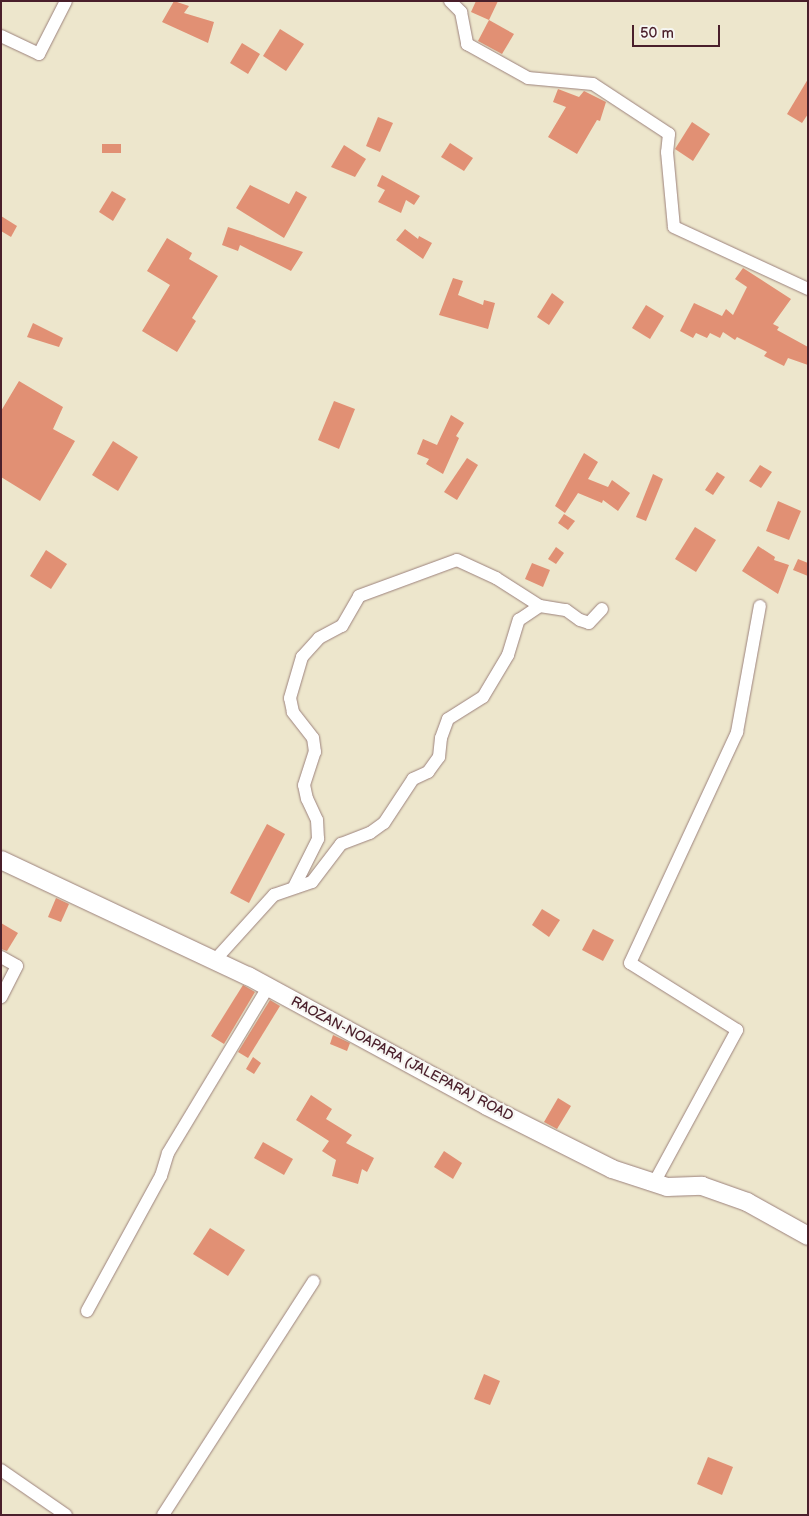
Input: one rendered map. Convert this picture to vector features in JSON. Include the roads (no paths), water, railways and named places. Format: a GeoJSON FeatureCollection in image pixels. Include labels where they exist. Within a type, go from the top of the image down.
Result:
{"type":"FeatureCollection","features":[{"type":"Feature","properties":{"kind":"main road","name":"RAOZAN-NOAPARA (JALEPARA) ROAD"},"geometry":{"type":"LineString","coordinates":[[1,860],[215,960],[487,1106],[612,1169],[667,1187],[702,1186],[738,1198],[808,1236]]}},
{"type":"Feature","properties":{"kind":"street"},"geometry":{"type":"LineString","coordinates":[[1,36],[39,54],[66,1]]}},
{"type":"Feature","properties":{"kind":"street"},"geometry":{"type":"LineString","coordinates":[[450,1],[461,12],[467,44],[528,78],[593,84],[669,134],[667,152],[674,227],[808,289]]}},
{"type":"Feature","properties":{"kind":"street"},"geometry":{"type":"LineString","coordinates":[[294,887],[318,839],[317,820],[306,799],[304,785],[315,752],[313,738],[293,712],[290,698],[302,658],[313,645],[342,626],[359,596],[457,560],[496,578],[540,606],[566,610],[589,623],[602,609]]}},
{"type":"Feature","properties":{"kind":"street"},"geometry":{"type":"LineString","coordinates":[[215,960],[274,895],[312,882],[341,844],[370,833],[384,823],[413,779],[428,772],[439,757],[440,738],[448,719],[482,698],[508,655],[519,620],[540,606]]}},
{"type":"Feature","properties":{"kind":"street"},"geometry":{"type":"LineString","coordinates":[[654,1183],[737,1030],[630,963],[737,732],[760,606]]}},
{"type":"Feature","properties":{"kind":"street"},"geometry":{"type":"LineString","coordinates":[[1,958],[17,966],[1,997]]}},
{"type":"Feature","properties":{"kind":"street"},"geometry":{"type":"LineString","coordinates":[[87,1311],[162,1176],[168,1153],[268,987]]}},
{"type":"Feature","properties":{"kind":"street"},"geometry":{"type":"LineString","coordinates":[[163,1515],[314,1281]]}},
{"type":"Feature","properties":{"kind":"street"},"geometry":{"type":"LineString","coordinates":[[1,1470],[66,1515]]}}]}
